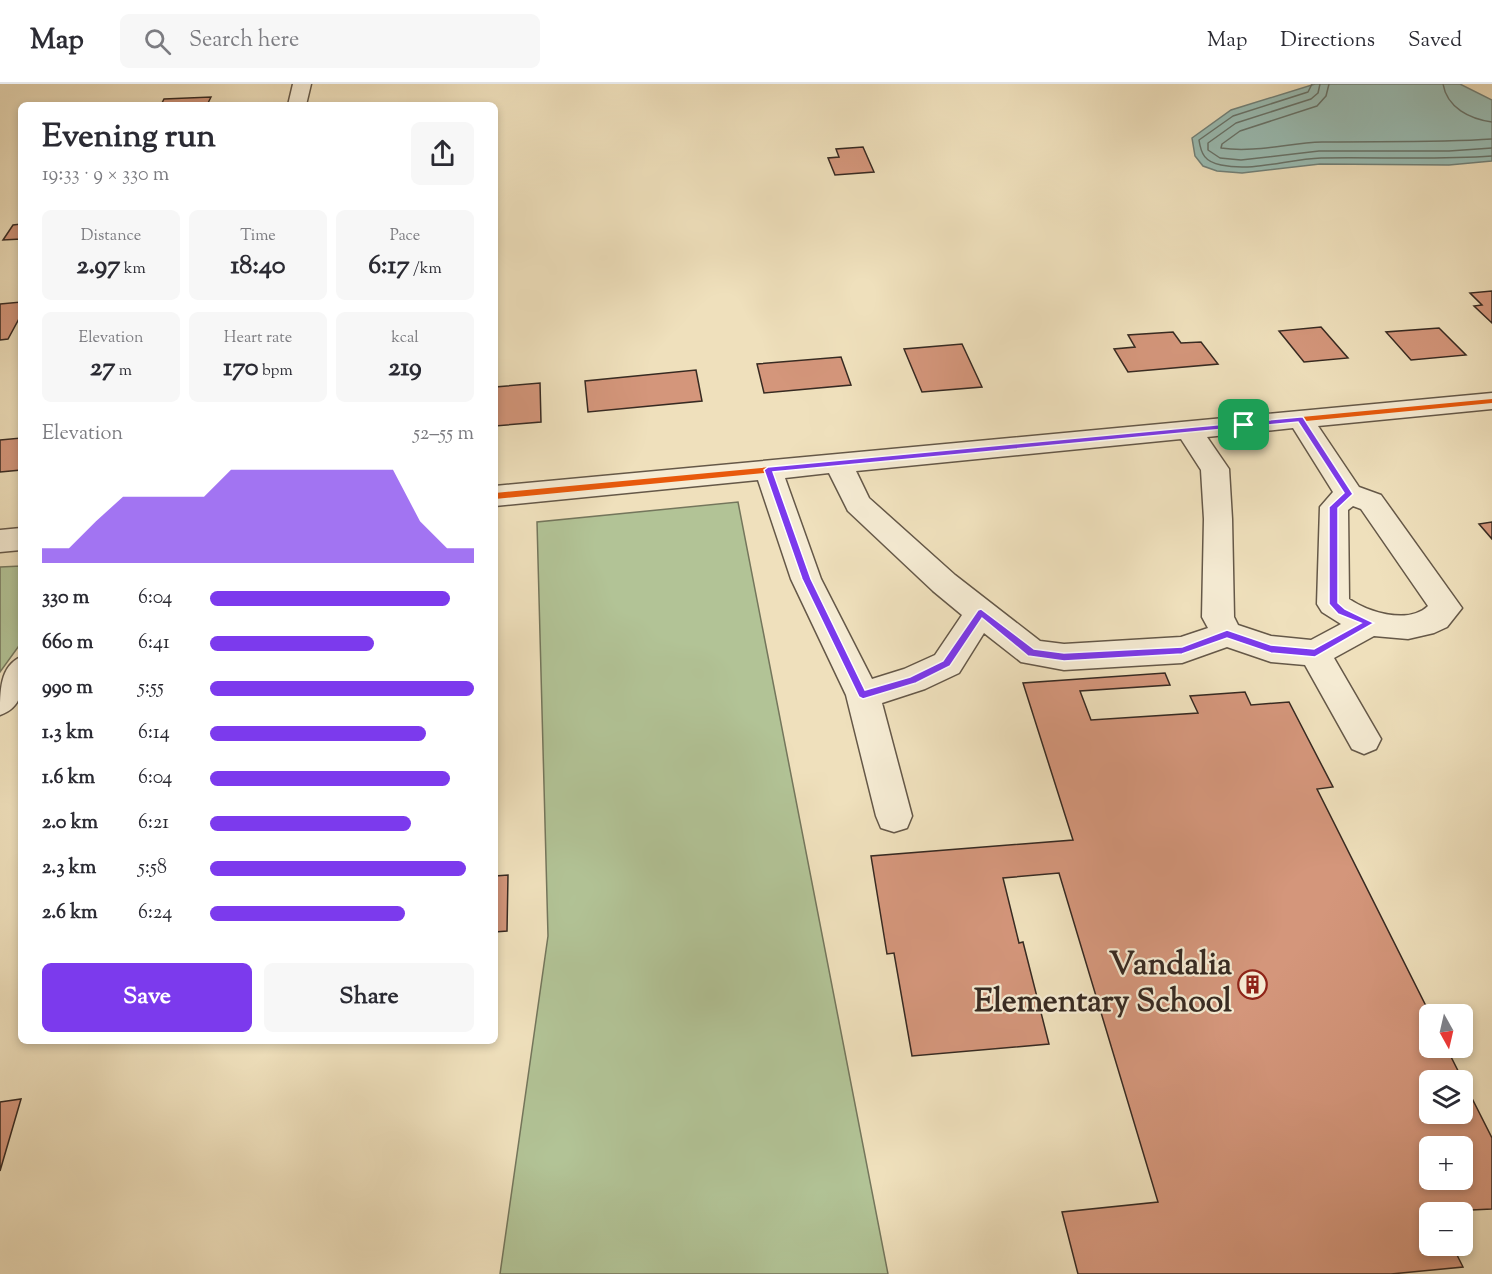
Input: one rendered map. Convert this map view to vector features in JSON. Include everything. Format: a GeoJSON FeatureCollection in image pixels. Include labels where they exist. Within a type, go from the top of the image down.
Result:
{"type":"FeatureCollection","features":[{"type":"Feature","properties":{"kind":"street"},"geometry":{"type":"LineString","coordinates":[[298,102],[302,84]]}},
{"type":"Feature","properties":{"kind":"street"},"geometry":{"type":"LineString","coordinates":[[498,496],[1492,401]]}},
{"type":"Feature","properties":{"kind":"street"},"geometry":{"type":"LineString","coordinates":[[1300,419],[1349,494],[1371,502],[1446,608],[1441,615],[1420,626],[1396,628],[1370,623],[1341,611],[1334,604],[1334,507],[1349,494]]}},
{"type":"Feature","properties":{"kind":"street"},"geometry":{"type":"LineString","coordinates":[[1188,430],[1215,469],[1218,519],[1218,617],[1227,634]]}},
{"type":"Feature","properties":{"kind":"street"},"geometry":{"type":"LineString","coordinates":[[838,463],[858,504],[944,583],[1032,653],[1064,657],[1182,650],[1227,634],[1271,649],[1315,653],[1370,623]]}},
{"type":"Feature","properties":{"kind":"street"},"geometry":{"type":"LineString","coordinates":[[768,470],[806,579],[863,694],[894,816]]}},
{"type":"Feature","properties":{"kind":"street"},"geometry":{"type":"LineString","coordinates":[[0,541],[18,539]]}},
{"type":"Feature","properties":{"kind":"street"},"geometry":{"type":"LineString","coordinates":[[863,694],[913,680],[947,664],[981,612]]}},
{"type":"Feature","properties":{"kind":"street"},"geometry":{"type":"LineString","coordinates":[[1315,653],[1364,739]]}},
{"type":"Feature","properties":{"kind":"street"},"geometry":{"type":"LineString","coordinates":[[0,701],[18,674]]}},
{"type":"Feature","properties":{"kind":"green space"},"geometry":{"type":"Polygon","coordinates":[[[738,502],[888,1274],[500,1274],[548,936],[537,522],[738,502]]]}},
{"type":"Feature","properties":{"kind":"green space"},"geometry":{"type":"Polygon","coordinates":[[[18,566],[18,647],[0,672],[0,567],[18,566]]]}},
{"type":"Feature","properties":{"kind":"water"},"geometry":{"type":"Polygon","coordinates":[[[1315,84],[1460,84],[1492,100],[1492,161],[1449,165],[1320,164],[1242,173],[1217,171],[1203,166],[1195,156],[1192,138],[1231,110],[1315,84]]]}},
{"type":"Feature","properties":{"kind":"building"},"geometry":{"type":"Polygon","coordinates":[[[211,97],[208,102],[162,102],[164,99],[211,97]]]}},
{"type":"Feature","properties":{"kind":"building"},"geometry":{"type":"Polygon","coordinates":[[[863,147],[874,172],[835,175],[828,158],[839,157],[836,149],[863,147]]]}},
{"type":"Feature","properties":{"kind":"building"},"geometry":{"type":"Polygon","coordinates":[[[18,224],[18,239],[3,240],[13,225],[18,224]]]}},
{"type":"Feature","properties":{"kind":"building"},"geometry":{"type":"Polygon","coordinates":[[[1492,291],[1492,323],[1474,306],[1482,305],[1470,293],[1492,291]]]}},
{"type":"Feature","properties":{"kind":"building"},"geometry":{"type":"Polygon","coordinates":[[[18,302],[18,321],[8,339],[0,340],[0,304],[18,302]]]}},
{"type":"Feature","properties":{"kind":"building"},"geometry":{"type":"Polygon","coordinates":[[[1321,327],[1348,358],[1304,362],[1279,331],[1321,327]]]}},
{"type":"Feature","properties":{"kind":"building"},"geometry":{"type":"Polygon","coordinates":[[[1439,328],[1466,355],[1411,360],[1386,332],[1439,328]]]}},
{"type":"Feature","properties":{"kind":"building"},"geometry":{"type":"Polygon","coordinates":[[[1173,332],[1181,343],[1201,342],[1218,364],[1128,372],[1114,349],[1135,347],[1128,335],[1173,332]]]}},
{"type":"Feature","properties":{"kind":"building"},"geometry":{"type":"Polygon","coordinates":[[[962,344],[982,387],[922,392],[904,349],[962,344]]]}},
{"type":"Feature","properties":{"kind":"building"},"geometry":{"type":"Polygon","coordinates":[[[841,357],[851,385],[764,393],[757,364],[841,357]]]}},
{"type":"Feature","properties":{"kind":"building"},"geometry":{"type":"Polygon","coordinates":[[[696,370],[702,401],[588,412],[585,381],[696,370]]]}},
{"type":"Feature","properties":{"kind":"building"},"geometry":{"type":"Polygon","coordinates":[[[540,383],[541,422],[498,426],[498,387],[540,383]]]}},
{"type":"Feature","properties":{"kind":"building"},"geometry":{"type":"Polygon","coordinates":[[[18,438],[18,470],[0,472],[0,440],[18,438]]]}},
{"type":"Feature","properties":{"kind":"building"},"geometry":{"type":"Polygon","coordinates":[[[1492,522],[1492,539],[1479,524],[1492,522]]]}},
{"type":"Feature","properties":{"kind":"building","name":"Vandalia Elementary School"},"geometry":{"type":"Polygon","coordinates":[[[1165,673],[1170,685],[1080,691],[1091,720],[1198,713],[1190,696],[1245,692],[1251,705],[1289,702],[1333,787],[1317,789],[1425,1004],[1419,1004],[1419,1058],[1452,1058],[1458,1070],[1419,1070],[1419,1124],[1473,1124],[1473,1100],[1492,1138],[1492,1209],[1473,1210],[1473,1202],[1419,1202],[1419,1256],[1458,1256],[1463,1267],[1391,1274],[1078,1274],[1062,1212],[1158,1202],[1059,873],[1003,878],[1019,943],[1023,942],[1049,1044],[912,1056],[894,953],[887,954],[871,856],[1073,840],[1023,683],[1165,673]]]}},
{"type":"Feature","properties":{"kind":"building"},"geometry":{"type":"Polygon","coordinates":[[[508,875],[507,931],[498,932],[498,876],[508,875]]]}},
{"type":"Feature","properties":{"kind":"building"},"geometry":{"type":"Polygon","coordinates":[[[21,1099],[0,1171],[0,1102],[21,1099]]]}},
{"type":"Feature","properties":{"kind":"cycle path"},"geometry":{"type":"LineString","coordinates":[[498,496],[1492,401]]}},
{"type":"Feature","properties":{"kind":"place","name":"Vandalia Elementary School"},"geometry":{"type":"Point","coordinates":[1253,984]}},
{"type":"Feature","properties":{"kind":"route"},"geometry":{"type":"LineString","coordinates":[[1300,419],[1349,494],[1334,507],[1334,604],[1341,611],[1370,623],[1315,653],[1271,649],[1227,634],[1182,650],[1064,657],[1032,653],[981,612],[947,664],[913,680],[863,694],[806,579],[768,470],[1116,437],[1244,425],[1300,419]]}}]}
